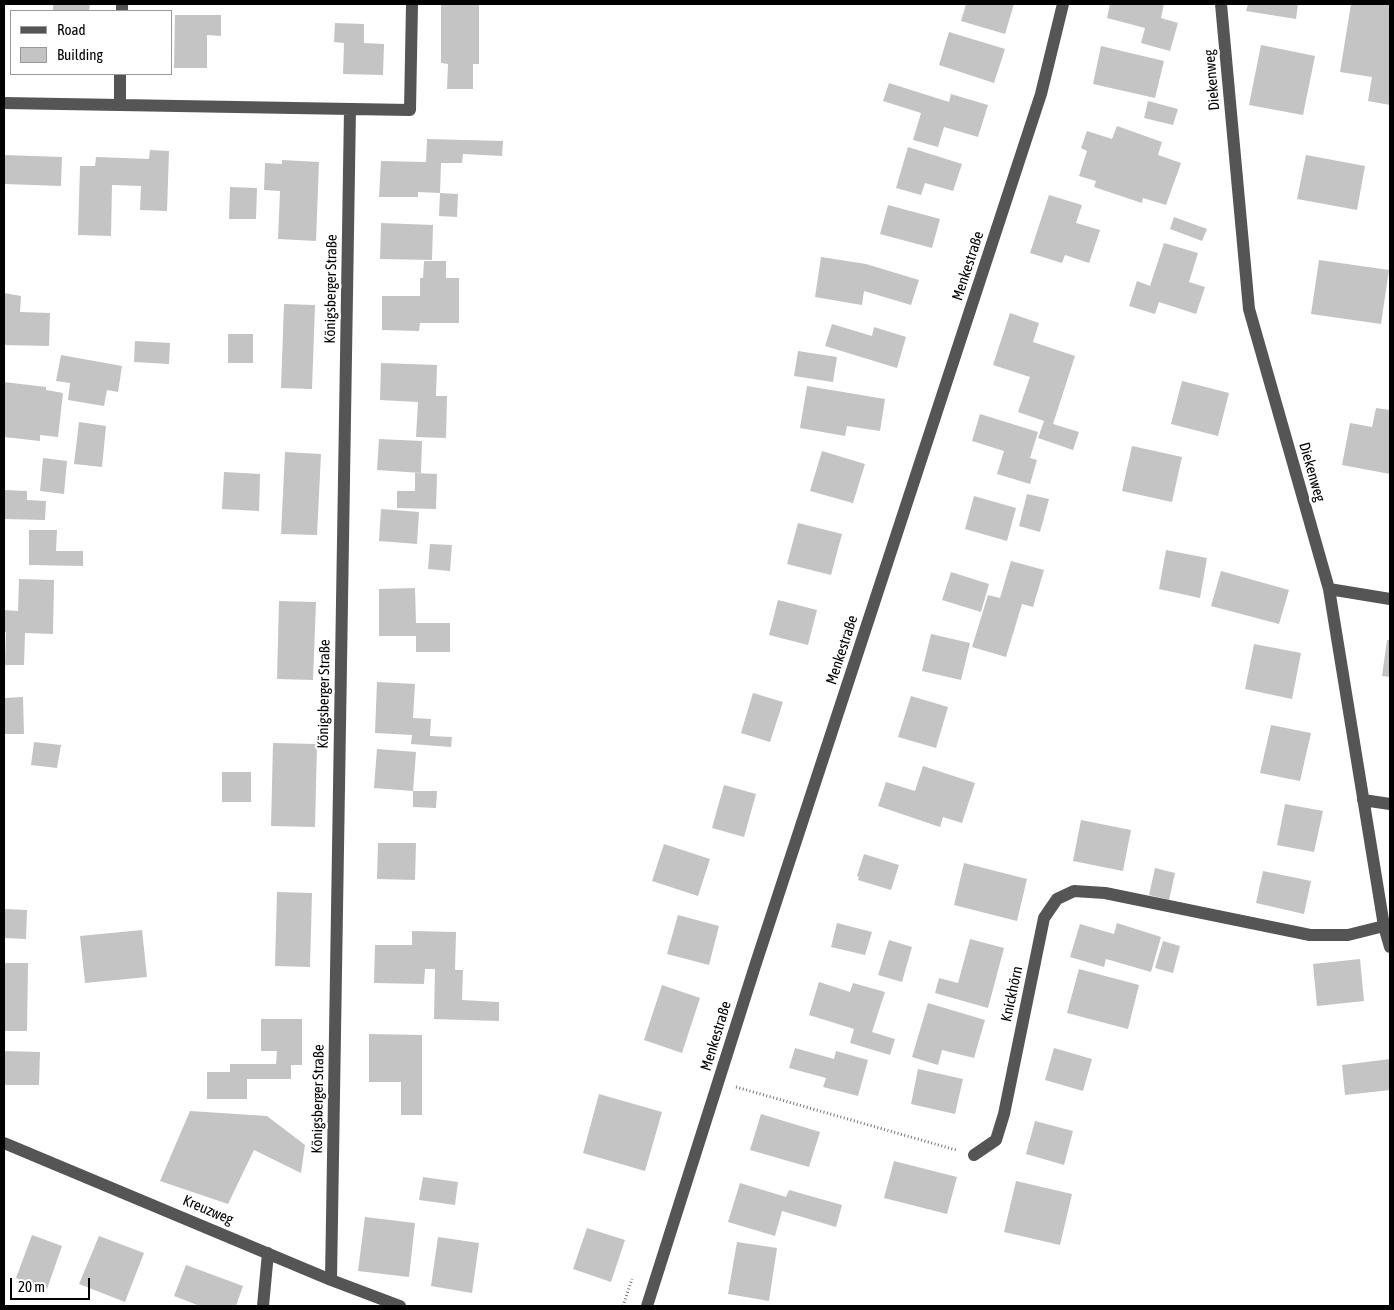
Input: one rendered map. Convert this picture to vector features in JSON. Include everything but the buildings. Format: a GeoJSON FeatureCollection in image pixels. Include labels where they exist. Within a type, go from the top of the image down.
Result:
{"type":"FeatureCollection","features":[{"type":"Feature","properties":{"kind":"street"},"geometry":{"type":"LineString","coordinates":[[4,103],[410,110],[412,4]]}},
{"type":"Feature","properties":{"kind":"street","name":"Menkestraße"},"geometry":{"type":"LineString","coordinates":[[647,1306],[758,956],[1041,94],[1063,4]]}},
{"type":"Feature","properties":{"kind":"street","name":"Diekenweg"},"geometry":{"type":"LineString","coordinates":[[1221,4],[1249,310],[1329,590],[1384,926],[1390,947]]}},
{"type":"Feature","properties":{"kind":"street"},"geometry":{"type":"LineString","coordinates":[[120,75],[120,105]]}},
{"type":"Feature","properties":{"kind":"street","name":"Königsberger Straße"},"geometry":{"type":"LineString","coordinates":[[331,1280],[350,109]]}},
{"type":"Feature","properties":{"kind":"street"},"geometry":{"type":"LineString","coordinates":[[1329,590],[1390,600]]}},
{"type":"Feature","properties":{"kind":"street"},"geometry":{"type":"LineString","coordinates":[[1363,800],[1390,804]]}},
{"type":"Feature","properties":{"kind":"street","name":"Knickhörn"},"geometry":{"type":"LineString","coordinates":[[974,1155],[996,1140],[1004,1114],[1044,918],[1057,899],[1074,891],[1105,893],[1310,935],[1348,935],[1384,926]]}},
{"type":"Feature","properties":{"kind":"street","name":"Kreuzweg"},"geometry":{"type":"LineString","coordinates":[[4,1143],[331,1280],[400,1306]]}},
{"type":"Feature","properties":{"kind":"street"},"geometry":{"type":"LineString","coordinates":[[263,1306],[268,1253]]}},
{"type":"Feature","properties":{"kind":"path"},"geometry":{"type":"LineString","coordinates":[[719,1082],[974,1155]]}}]}
